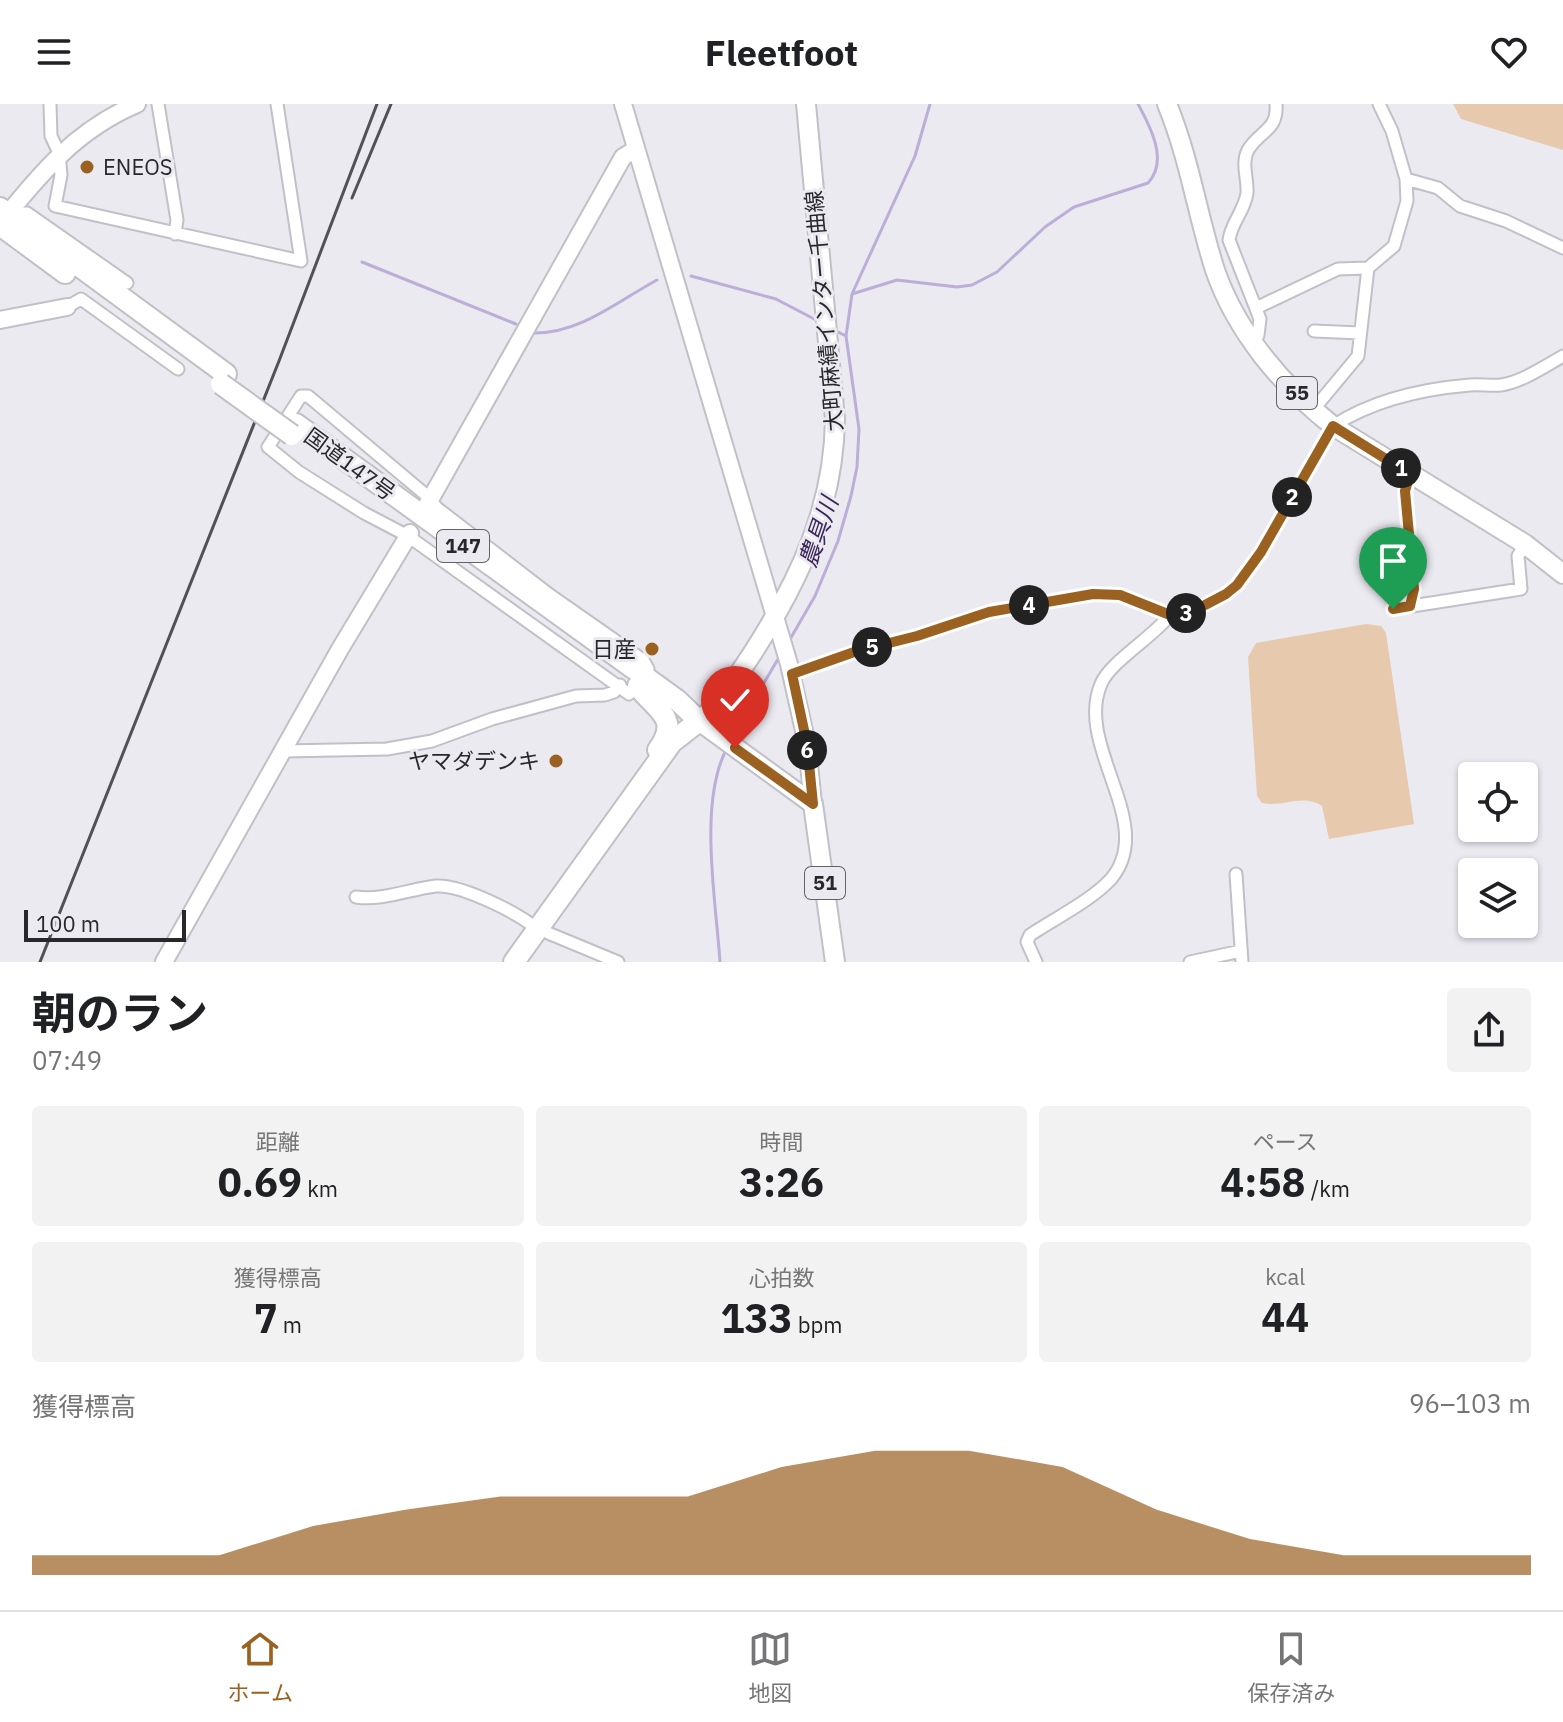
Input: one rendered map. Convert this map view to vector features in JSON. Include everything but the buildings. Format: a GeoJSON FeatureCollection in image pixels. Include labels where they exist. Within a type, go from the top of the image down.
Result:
{"type":"FeatureCollection","features":[{"type":"Feature","properties":{"kind":"highway","name":"国道147号"},"geometry":{"type":"LineString","coordinates":[[2,218],[634,683],[677,700],[707,728]]}},
{"type":"Feature","properties":{"kind":"highway","name":"147"},"geometry":{"type":"LineString","coordinates":[[634,683],[663,711],[667,737],[639,778],[637,788]]}},
{"type":"Feature","properties":{"kind":"highway","name":"147"},"geometry":{"type":"LineString","coordinates":[[528,962],[543,931],[637,788],[672,742],[707,728]]}},
{"type":"Feature","properties":{"kind":"highway","name":"147"},"geometry":{"type":"LineString","coordinates":[[514,962],[543,931],[707,728]]}},
{"type":"Feature","properties":{"kind":"main road","name":"大町麻績インター千曲線"},"geometry":{"type":"LineString","coordinates":[[707,728],[725,695],[777,622],[816,532],[830,481],[835,443],[834,405],[806,104]]}},
{"type":"Feature","properties":{"kind":"main road","name":"55"},"geometry":{"type":"LineString","coordinates":[[1167,104],[1190,168],[1216,274],[1228,303],[1254,344],[1313,410],[1333,426],[1525,544],[1563,574]]}},
{"type":"Feature","properties":{"kind":"main road"},"geometry":{"type":"LineString","coordinates":[[707,728],[813,804]]}},
{"type":"Feature","properties":{"kind":"main road","name":"51"},"geometry":{"type":"LineString","coordinates":[[813,804],[835,962]]}},
{"type":"Feature","properties":{"kind":"street"},"geometry":{"type":"LineString","coordinates":[[50,104],[51,136],[59,153],[61,175],[55,206],[301,261],[277,104]]}},
{"type":"Feature","properties":{"kind":"street"},"geometry":{"type":"LineString","coordinates":[[2,218],[59,153],[115,114],[137,104]]}},
{"type":"Feature","properties":{"kind":"street"},"geometry":{"type":"LineString","coordinates":[[158,104],[177,220],[175,234]]}},
{"type":"Feature","properties":{"kind":"street"},"geometry":{"type":"LineString","coordinates":[[623,104],[790,667],[807,744],[813,804]]}},
{"type":"Feature","properties":{"kind":"street"},"geometry":{"type":"LineString","coordinates":[[1254,344],[1260,327],[1256,308],[1229,240],[1230,230],[1247,192],[1247,152],[1274,123],[1276,104]]}},
{"type":"Feature","properties":{"kind":"street"},"geometry":{"type":"LineString","coordinates":[[1256,308],[1338,269],[1368,268],[1394,246],[1407,201],[1406,179],[1392,131],[1379,104]]}},
{"type":"Feature","properties":{"kind":"street"},"geometry":{"type":"LineString","coordinates":[[428,504],[623,157],[636,149]]}},
{"type":"Feature","properties":{"kind":"street"},"geometry":{"type":"LineString","coordinates":[[1406,179],[1438,188],[1460,206],[1506,221],[1563,248]]}},
{"type":"Feature","properties":{"kind":"street"},"geometry":{"type":"LineString","coordinates":[[2,218],[27,213],[127,283]]}},
{"type":"Feature","properties":{"kind":"street"},"geometry":{"type":"LineString","coordinates":[[1313,410],[1358,356],[1368,268]]}},
{"type":"Feature","properties":{"kind":"street"},"geometry":{"type":"LineString","coordinates":[[0,320],[67,307],[81,299],[178,369]]}},
{"type":"Feature","properties":{"kind":"street"},"geometry":{"type":"LineString","coordinates":[[1314,331],[1360,333]]}},
{"type":"Feature","properties":{"kind":"street"},"geometry":{"type":"LineString","coordinates":[[790,667],[917,636],[989,612],[1093,594],[1120,595],[1170,615],[1186,613],[1226,594],[1237,585],[1261,552],[1333,426],[1384,401],[1435,389],[1473,384],[1503,385],[1563,356]]}},
{"type":"Feature","properties":{"kind":"street"},"geometry":{"type":"LineString","coordinates":[[283,751],[387,749],[432,741],[492,719],[576,696],[614,692],[634,683],[648,669],[643,660],[428,504],[308,396],[301,396],[268,447],[299,472],[364,513],[409,534],[634,683]]}},
{"type":"Feature","properties":{"kind":"street"},"geometry":{"type":"LineString","coordinates":[[1410,474],[1405,491],[1414,589],[1410,606]]}},
{"type":"Feature","properties":{"kind":"street"},"geometry":{"type":"LineString","coordinates":[[164,962],[340,649],[409,534]]}},
{"type":"Feature","properties":{"kind":"street"},"geometry":{"type":"LineString","coordinates":[[1393,609],[1521,589],[1518,556],[1525,544]]}},
{"type":"Feature","properties":{"kind":"street"},"geometry":{"type":"LineString","coordinates":[[1036,962],[1027,942],[1030,935],[1100,889],[1119,866],[1125,846],[1125,830],[1115,788],[1100,749],[1097,694],[1109,670],[1143,643],[1170,615]]}},
{"type":"Feature","properties":{"kind":"street"},"geometry":{"type":"LineString","coordinates":[[1190,962],[1241,956],[1236,874]]}},
{"type":"Feature","properties":{"kind":"street"},"geometry":{"type":"LineString","coordinates":[[356,897],[443,886],[490,901],[543,931],[618,962]]}},
{"type":"Feature","properties":{"kind":"shaded area"},"geometry":{"type":"Polygon","coordinates":[[[1453,104],[1563,104],[1563,150],[1461,119],[1453,104]]]}},
{"type":"Feature","properties":{"kind":"shaded area"},"geometry":{"type":"Polygon","coordinates":[[[1366,624],[1381,626],[1386,633],[1414,824],[1329,839],[1322,806],[1307,801],[1262,803],[1257,796],[1248,657],[1256,643],[1366,624]]]}},
{"type":"Feature","properties":{"kind":"waterway","name":"農具川"},"geometry":{"type":"LineString","coordinates":[[789,641],[815,596],[838,541],[857,467],[859,429],[846,336],[852,294],[915,156],[930,104]]}},
{"type":"Feature","properties":{"kind":"waterway"},"geometry":{"type":"LineString","coordinates":[[852,294],[897,280],[957,287],[972,285],[997,272],[1045,227],[1074,207],[1148,183],[1154,174],[1157,154],[1152,133],[1138,104]]}},
{"type":"Feature","properties":{"kind":"waterway"},"geometry":{"type":"LineString","coordinates":[[362,262],[516,324]]}},
{"type":"Feature","properties":{"kind":"waterway"},"geometry":{"type":"LineString","coordinates":[[691,276],[776,299],[818,321]]}},
{"type":"Feature","properties":{"kind":"waterway"},"geometry":{"type":"LineString","coordinates":[[535,333],[552,332],[584,322],[657,280]]}},
{"type":"Feature","properties":{"kind":"waterway"},"geometry":{"type":"LineString","coordinates":[[836,331],[846,336]]}},
{"type":"Feature","properties":{"kind":"waterway","name":"農具川"},"geometry":{"type":"LineString","coordinates":[[732,737],[781,654]]}},
{"type":"Feature","properties":{"kind":"waterway","name":"農具川"},"geometry":{"type":"LineString","coordinates":[[720,962],[711,823],[718,770],[727,748]]}},
{"type":"Feature","properties":{"kind":"railway"},"geometry":{"type":"LineString","coordinates":[[40,962],[279,361],[377,104]]}},
{"type":"Feature","properties":{"kind":"railway"},"geometry":{"type":"LineString","coordinates":[[352,198],[391,104]]}},
{"type":"Feature","properties":{"kind":"place","name":"ENEOS"},"geometry":{"type":"Point","coordinates":[87,167]}},
{"type":"Feature","properties":{"kind":"place","name":"日産"},"geometry":{"type":"Point","coordinates":[652,649]}},
{"type":"Feature","properties":{"kind":"place","name":"ヤマダデンキ"},"geometry":{"type":"Point","coordinates":[556,761]}},
{"type":"Feature","properties":{"kind":"route"},"geometry":{"type":"LineString","coordinates":[[735,748],[813,804],[807,744],[792,674],[857,651],[917,636],[989,612],[1106,593],[1120,595],[1170,615],[1186,613],[1226,594],[1237,585],[1261,552],[1333,426],[1410,474],[1406,479],[1405,491],[1414,589],[1410,606],[1393,609]]}}]}
